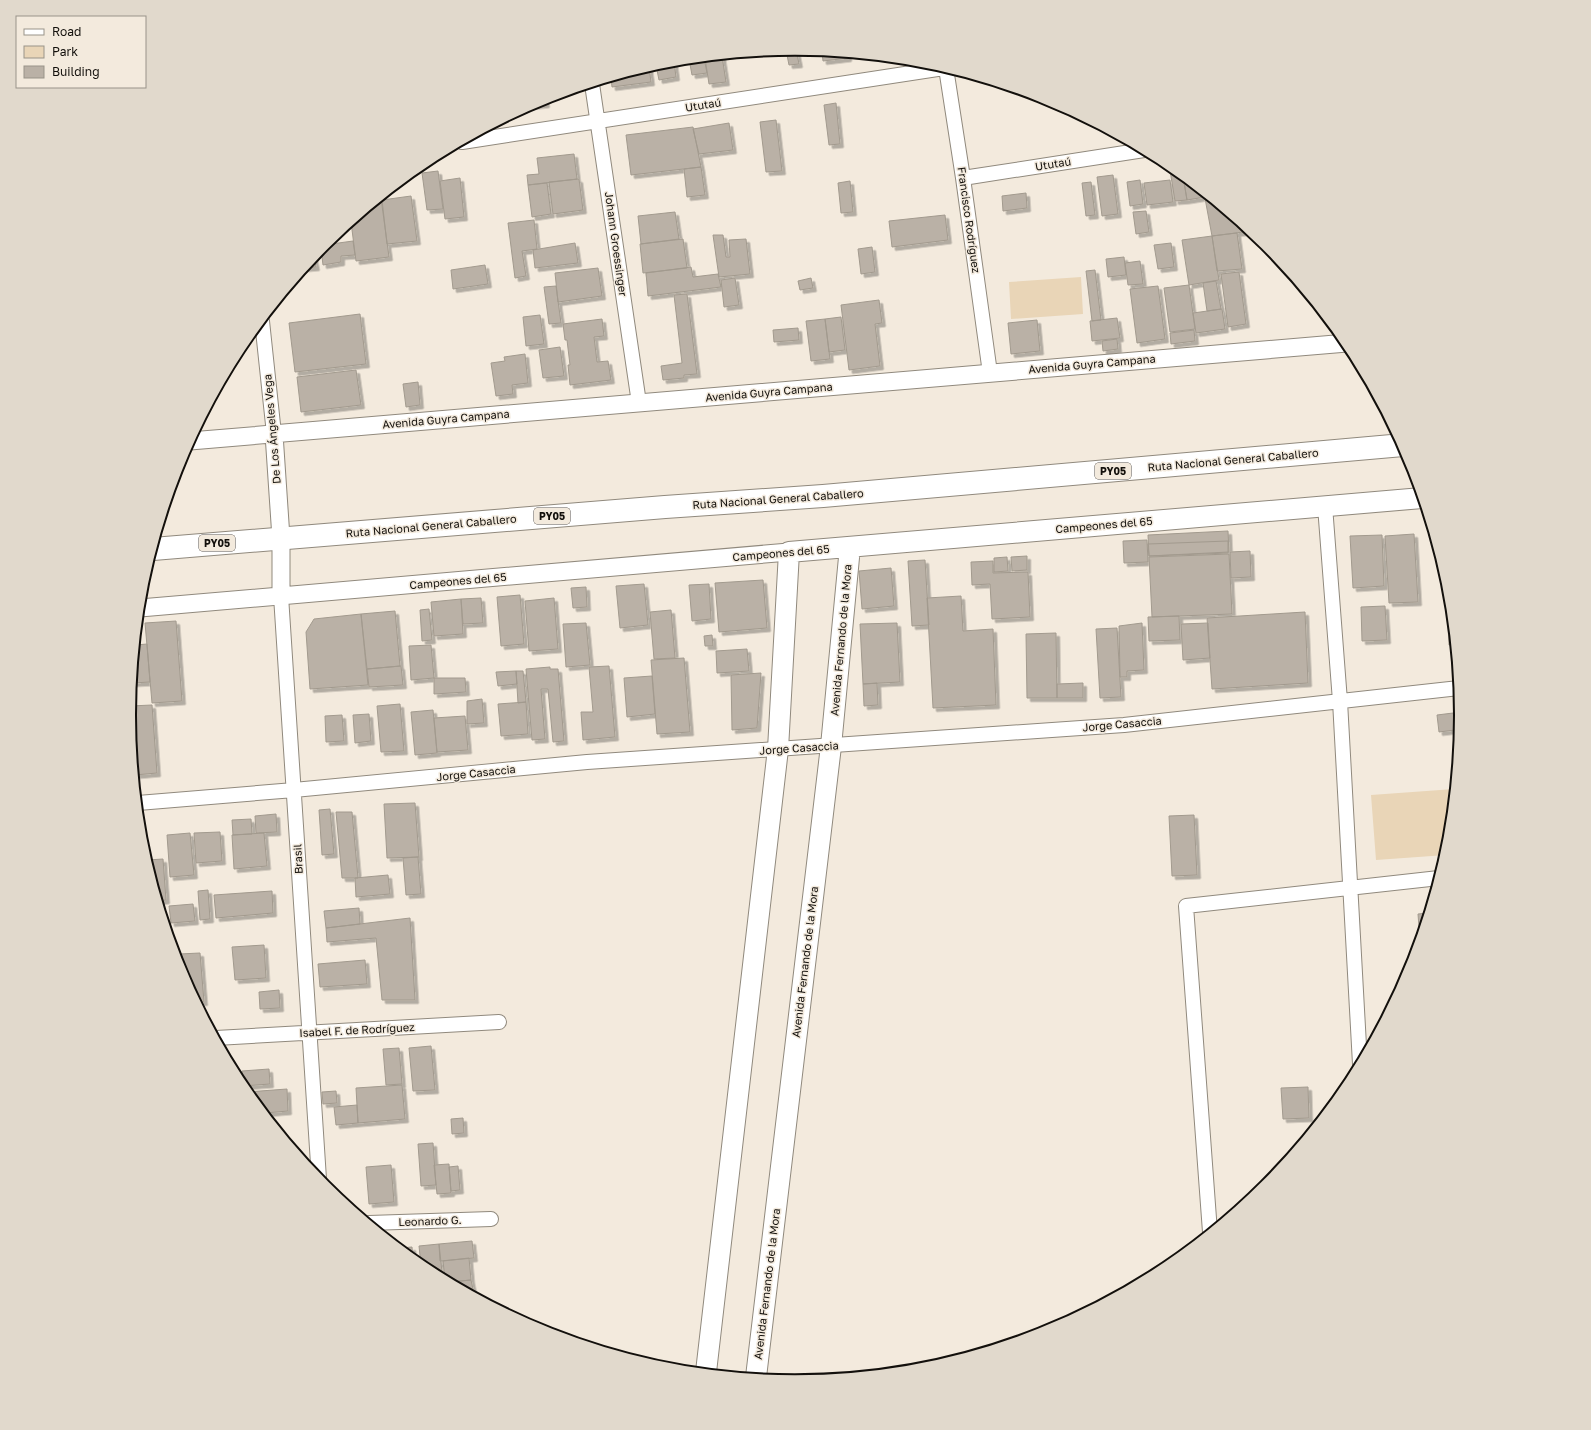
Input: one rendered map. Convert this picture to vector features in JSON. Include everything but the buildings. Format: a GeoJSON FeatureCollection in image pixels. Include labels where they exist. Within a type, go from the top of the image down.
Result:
{"type":"FeatureCollection","features":[{"type":"Feature","properties":{"kind":"highway","name":"Ruta Nacional General Caballero"},"geometry":{"type":"LineString","coordinates":[[158,549],[665,507],[823,496],[1396,446]]}},
{"type":"Feature","properties":{"kind":"main road","name":"Campeones del 65"},"geometry":{"type":"LineString","coordinates":[[789,552],[1418,498]]}},
{"type":"Feature","properties":{"kind":"main road","name":"Avenida Fernando de la Mora"},"geometry":{"type":"LineString","coordinates":[[756,1373],[831,746],[850,547]]}},
{"type":"Feature","properties":{"kind":"main road"},"geometry":{"type":"LineString","coordinates":[[707,1368],[778,749],[789,552]]}},
{"type":"Feature","properties":{"kind":"street","name":"Ututaú"},"geometry":{"type":"LineString","coordinates":[[473,140],[930,70]]}},
{"type":"Feature","properties":{"kind":"street","name":"Francisco Rodríguez"},"geometry":{"type":"LineString","coordinates":[[946,74],[963,178],[990,373]]}},
{"type":"Feature","properties":{"kind":"street","name":"Johann Groessinger"},"geometry":{"type":"LineString","coordinates":[[593,88],[639,403]]}},
{"type":"Feature","properties":{"kind":"street","name":"Ututaú"},"geometry":{"type":"LineString","coordinates":[[963,178],[1137,151]]}},
{"type":"Feature","properties":{"kind":"street","name":"De Los Ángeles Vega"},"geometry":{"type":"LineString","coordinates":[[263,328],[274,434],[281,538]]}},
{"type":"Feature","properties":{"kind":"street","name":"Avenida Guyra Campana"},"geometry":{"type":"LineString","coordinates":[[197,440],[1339,343]]}},
{"type":"Feature","properties":{"kind":"street"},"geometry":{"type":"LineString","coordinates":[[1325,506],[1340,701],[1360,1055]]}},
{"type":"Feature","properties":{"kind":"street","name":"Brasil"},"geometry":{"type":"LineString","coordinates":[[281,538],[281,596],[318,1169]]}},
{"type":"Feature","properties":{"kind":"street","name":"Campeones del 65"},"geometry":{"type":"LineString","coordinates":[[145,608],[789,552]]}},
{"type":"Feature","properties":{"kind":"street","name":"Jorge Casaccia"},"geometry":{"type":"LineString","coordinates":[[142,804],[586,762],[1124,725],[1453,689]]}},
{"type":"Feature","properties":{"kind":"street"},"geometry":{"type":"LineString","coordinates":[[1210,1227],[1186,906],[1434,879]]}},
{"type":"Feature","properties":{"kind":"street","name":"Isabel F. de Rodríguez"},"geometry":{"type":"LineString","coordinates":[[222,1038],[498,1022]]}},
{"type":"Feature","properties":{"kind":"street","name":"Leonardo G."},"geometry":{"type":"LineString","coordinates":[[376,1223],[492,1219]]}},
{"type":"Feature","properties":{"kind":"green space"},"geometry":{"type":"Polygon","coordinates":[[[1081,277],[1083,314],[1011,319],[1009,282],[1081,277]]]}},
{"type":"Feature","properties":{"kind":"green space"},"geometry":{"type":"Polygon","coordinates":[[[1450,789],[1439,855],[1376,860],[1371,795],[1450,789]]]}}]}
